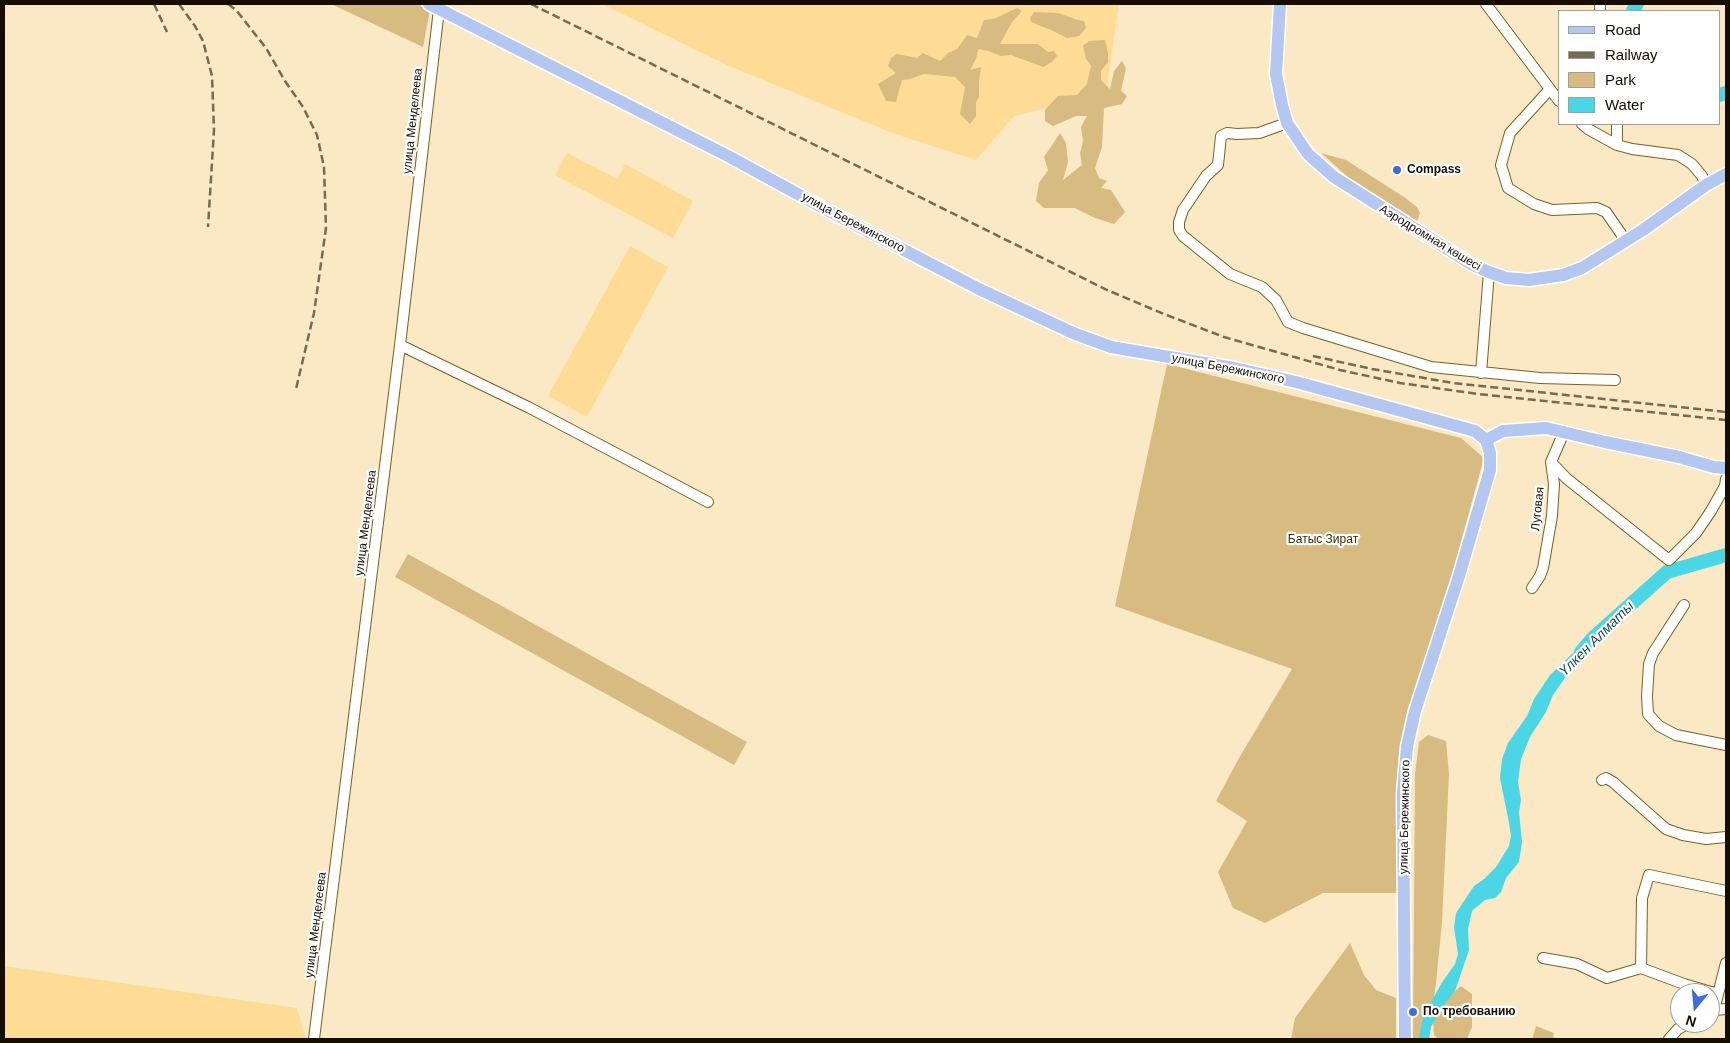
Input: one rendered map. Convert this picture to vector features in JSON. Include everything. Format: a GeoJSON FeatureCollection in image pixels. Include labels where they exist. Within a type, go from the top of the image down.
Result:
{"type":"FeatureCollection","features":[{"type":"Feature","properties":{"kind":"main road","name":"Аэродромная көшесі"},"geometry":{"type":"LineString","coordinates":[[1280,4],[1276,74],[1287,123],[1308,154],[1334,177],[1471,264],[1489,272],[1506,278],[1529,280],[1563,275],[1582,268],[1626,241],[1706,185],[1726,174]]}},
{"type":"Feature","properties":{"kind":"main road","name":"улица Бережинского"},"geometry":{"type":"LineString","coordinates":[[434,6],[728,156],[979,289],[1073,333],[1111,347],[1234,368],[1296,382],[1475,431],[1486,440],[1490,452],[1490,470],[1459,576],[1414,711],[1406,747],[1403,792],[1405,1039]]}},
{"type":"Feature","properties":{"kind":"main road"},"geometry":{"type":"LineString","coordinates":[[1486,440],[1503,431],[1546,428],[1679,457],[1714,468],[1726,468]]}},
{"type":"Feature","properties":{"kind":"street"},"geometry":{"type":"LineString","coordinates":[[1486,4],[1558,100]]}},
{"type":"Feature","properties":{"kind":"street","name":"улица Менделеева"},"geometry":{"type":"LineString","coordinates":[[314,1039],[400,345],[434,6]]}},
{"type":"Feature","properties":{"kind":"street"},"geometry":{"type":"LineString","coordinates":[[1550,89],[1510,133],[1502,165],[1508,188],[1534,204],[1552,210],[1597,208],[1606,212],[1626,241]]}},
{"type":"Feature","properties":{"kind":"street"},"geometry":{"type":"LineString","coordinates":[[1287,123],[1259,133],[1227,133],[1221,136],[1218,165],[1206,176],[1181,216],[1179,230],[1183,236],[1230,274],[1262,287],[1276,300],[1288,322],[1431,367],[1540,378],[1615,380]]}},
{"type":"Feature","properties":{"kind":"street"},"geometry":{"type":"LineString","coordinates":[[1583,125],[1588,130],[1618,145],[1632,149],[1678,155],[1692,164],[1702,176],[1706,185]]}},
{"type":"Feature","properties":{"kind":"street"},"geometry":{"type":"LineString","coordinates":[[1617,125],[1618,145]]}},
{"type":"Feature","properties":{"kind":"street"},"geometry":{"type":"LineString","coordinates":[[1481,373],[1489,272]]}},
{"type":"Feature","properties":{"kind":"street"},"geometry":{"type":"LineString","coordinates":[[400,345],[530,408],[708,502]]}},
{"type":"Feature","properties":{"kind":"street","name":"Луговая"},"geometry":{"type":"LineString","coordinates":[[1532,588],[1543,568],[1552,516],[1554,484],[1551,462],[1564,432]]}},
{"type":"Feature","properties":{"kind":"street"},"geometry":{"type":"LineString","coordinates":[[1551,462],[1566,478],[1669,560],[1696,533],[1725,486],[1726,479]]}},
{"type":"Feature","properties":{"kind":"street"},"geometry":{"type":"LineString","coordinates":[[1684,605],[1653,653],[1647,696],[1648,714],[1659,726],[1676,736],[1726,745]]}},
{"type":"Feature","properties":{"kind":"street"},"geometry":{"type":"LineString","coordinates":[[1602,780],[1606,778],[1613,782],[1666,830],[1706,840],[1726,837]]}},
{"type":"Feature","properties":{"kind":"street"},"geometry":{"type":"LineString","coordinates":[[1641,968],[1642,898],[1649,875],[1726,891]]}},
{"type":"Feature","properties":{"kind":"street"},"geometry":{"type":"LineString","coordinates":[[1543,958],[1577,964],[1607,978],[1641,968],[1681,983]]}},
{"type":"Feature","properties":{"kind":"street"},"geometry":{"type":"LineString","coordinates":[[1720,986],[1726,963]]}},
{"type":"Feature","properties":{"kind":"shaded area"},"geometry":{"type":"Polygon","coordinates":[[[602,4],[1119,4],[1106,94],[1014,116],[976,160],[895,134],[729,66],[602,4]]]}},
{"type":"Feature","properties":{"kind":"shaded area"},"geometry":{"type":"Polygon","coordinates":[[[567,153],[617,179],[625,164],[693,201],[673,238],[555,175],[567,153]]]}},
{"type":"Feature","properties":{"kind":"shaded area"},"geometry":{"type":"Polygon","coordinates":[[[630,246],[668,267],[587,417],[548,396],[630,246]]]}},
{"type":"Feature","properties":{"kind":"shaded area"},"geometry":{"type":"Polygon","coordinates":[[[4,966],[297,1008],[306,1039],[4,1039],[4,966]]]}},
{"type":"Feature","properties":{"kind":"green space"},"geometry":{"type":"Polygon","coordinates":[[[331,4],[417,4],[430,10],[423,47],[331,4]]]}},
{"type":"Feature","properties":{"kind":"green space"},"geometry":{"type":"Polygon","coordinates":[[[1017,8],[1022,11],[1012,22],[1000,44],[1038,44],[1048,52],[1054,51],[1057,56],[1052,62],[1043,67],[1011,55],[1001,56],[978,49],[976,59],[970,70],[981,67],[979,97],[976,102],[976,116],[970,124],[960,114],[965,87],[955,77],[924,74],[902,80],[896,102],[886,101],[878,84],[896,73],[888,66],[891,58],[897,54],[917,58],[923,53],[940,61],[948,53],[957,49],[967,35],[977,38],[984,20],[994,19],[1017,8]]]}},
{"type":"Feature","properties":{"kind":"green space"},"geometry":{"type":"Polygon","coordinates":[[[1034,12],[1058,13],[1084,21],[1086,28],[1079,36],[1067,38],[1031,22],[1030,18],[1034,12]]]}},
{"type":"Feature","properties":{"kind":"green space"},"geometry":{"type":"Polygon","coordinates":[[[1105,40],[1108,62],[1101,71],[1101,80],[1110,89],[1114,71],[1122,61],[1126,68],[1121,91],[1127,96],[1122,104],[1104,108],[1102,147],[1095,168],[1099,178],[1107,181],[1101,188],[1111,190],[1125,212],[1114,224],[1095,218],[1075,208],[1044,208],[1036,201],[1039,183],[1048,170],[1044,157],[1060,133],[1066,143],[1068,162],[1063,180],[1082,165],[1080,153],[1083,141],[1081,127],[1087,116],[1076,116],[1053,126],[1045,121],[1045,110],[1058,96],[1077,95],[1087,84],[1091,66],[1086,59],[1083,46],[1089,41],[1105,40]]]}},
{"type":"Feature","properties":{"kind":"green space"},"geometry":{"type":"Polygon","coordinates":[[[1321,153],[1346,160],[1404,197],[1417,207],[1420,213],[1417,222],[1348,177],[1321,153]]]}},
{"type":"Feature","properties":{"kind":"green space","name":"Батыс Зират"},"geometry":{"type":"Polygon","coordinates":[[[1167,364],[1461,438],[1484,458],[1400,763],[1400,893],[1323,893],[1265,923],[1233,908],[1218,872],[1247,821],[1216,801],[1239,758],[1292,669],[1115,606],[1167,364]]]}},
{"type":"Feature","properties":{"kind":"green space"},"geometry":{"type":"Polygon","coordinates":[[[408,554],[747,742],[734,765],[395,577],[408,554]]]}},
{"type":"Feature","properties":{"kind":"green space"},"geometry":{"type":"Polygon","coordinates":[[[1428,735],[1446,741],[1449,774],[1442,922],[1428,1039],[1413,1039],[1415,774],[1419,742],[1428,735]]]}},
{"type":"Feature","properties":{"kind":"green space"},"geometry":{"type":"Polygon","coordinates":[[[1350,943],[1364,975],[1376,990],[1396,998],[1396,1039],[1291,1039],[1295,1018],[1350,943]]]}},
{"type":"Feature","properties":{"kind":"green space"},"geometry":{"type":"Polygon","coordinates":[[[1461,986],[1472,994],[1472,1027],[1467,1039],[1438,1039],[1434,1035],[1433,1020],[1446,999],[1461,986]]]}},
{"type":"Feature","properties":{"kind":"green space"},"geometry":{"type":"Polygon","coordinates":[[[1536,1026],[1554,1033],[1553,1039],[1532,1039],[1536,1026]]]}},
{"type":"Feature","properties":{"kind":"water"},"geometry":{"type":"Polygon","coordinates":[[[1593,638],[1553,695],[1546,712],[1530,737],[1521,759],[1518,782],[1521,800],[1519,812],[1522,842],[1519,862],[1506,878],[1501,892],[1495,898],[1485,900],[1472,911],[1468,929],[1469,950],[1455,991],[1442,1007],[1431,1027],[1429,1039],[1419,1039],[1423,1017],[1441,984],[1455,964],[1458,954],[1454,927],[1456,913],[1474,886],[1496,867],[1509,846],[1511,836],[1500,778],[1502,759],[1508,743],[1527,716],[1534,699],[1550,675],[1573,653],[1593,638]]]}},
{"type":"Feature","properties":{"kind":"waterway","name":"Үлкен Алматы"},"geometry":{"type":"LineString","coordinates":[[1634,10],[1637,4]]}},
{"type":"Feature","properties":{"kind":"waterway","name":"Үлкен Алматы"},"geometry":{"type":"LineString","coordinates":[[1720,95],[1726,93]]}},
{"type":"Feature","properties":{"kind":"waterway","name":"Үлкен Алматы"},"geometry":{"type":"LineString","coordinates":[[1581,652],[1593,638],[1667,572],[1726,555]]}},
{"type":"Feature","properties":{"kind":"railway"},"geometry":{"type":"LineString","coordinates":[[154,4],[167,32]]}},
{"type":"Feature","properties":{"kind":"railway"},"geometry":{"type":"LineString","coordinates":[[179,4],[203,41],[212,76],[214,130],[208,227]]}},
{"type":"Feature","properties":{"kind":"railway"},"geometry":{"type":"LineString","coordinates":[[228,4],[236,10],[266,48],[303,107],[317,135],[324,167],[326,228],[314,313],[296,389]]}},
{"type":"Feature","properties":{"kind":"railway"},"geometry":{"type":"LineString","coordinates":[[531,4],[1107,290],[1224,337],[1340,370],[1400,383],[1478,394],[1726,420]]}},
{"type":"Feature","properties":{"kind":"railway"},"geometry":{"type":"LineString","coordinates":[[1313,356],[1372,369],[1453,383],[1726,412]]}},
{"type":"Feature","properties":{"kind":"place","name":"Compass"},"geometry":{"type":"Point","coordinates":[1397,170]}},
{"type":"Feature","properties":{"kind":"place","name":"По требованию"},"geometry":{"type":"Point","coordinates":[1413,1012]}}]}
